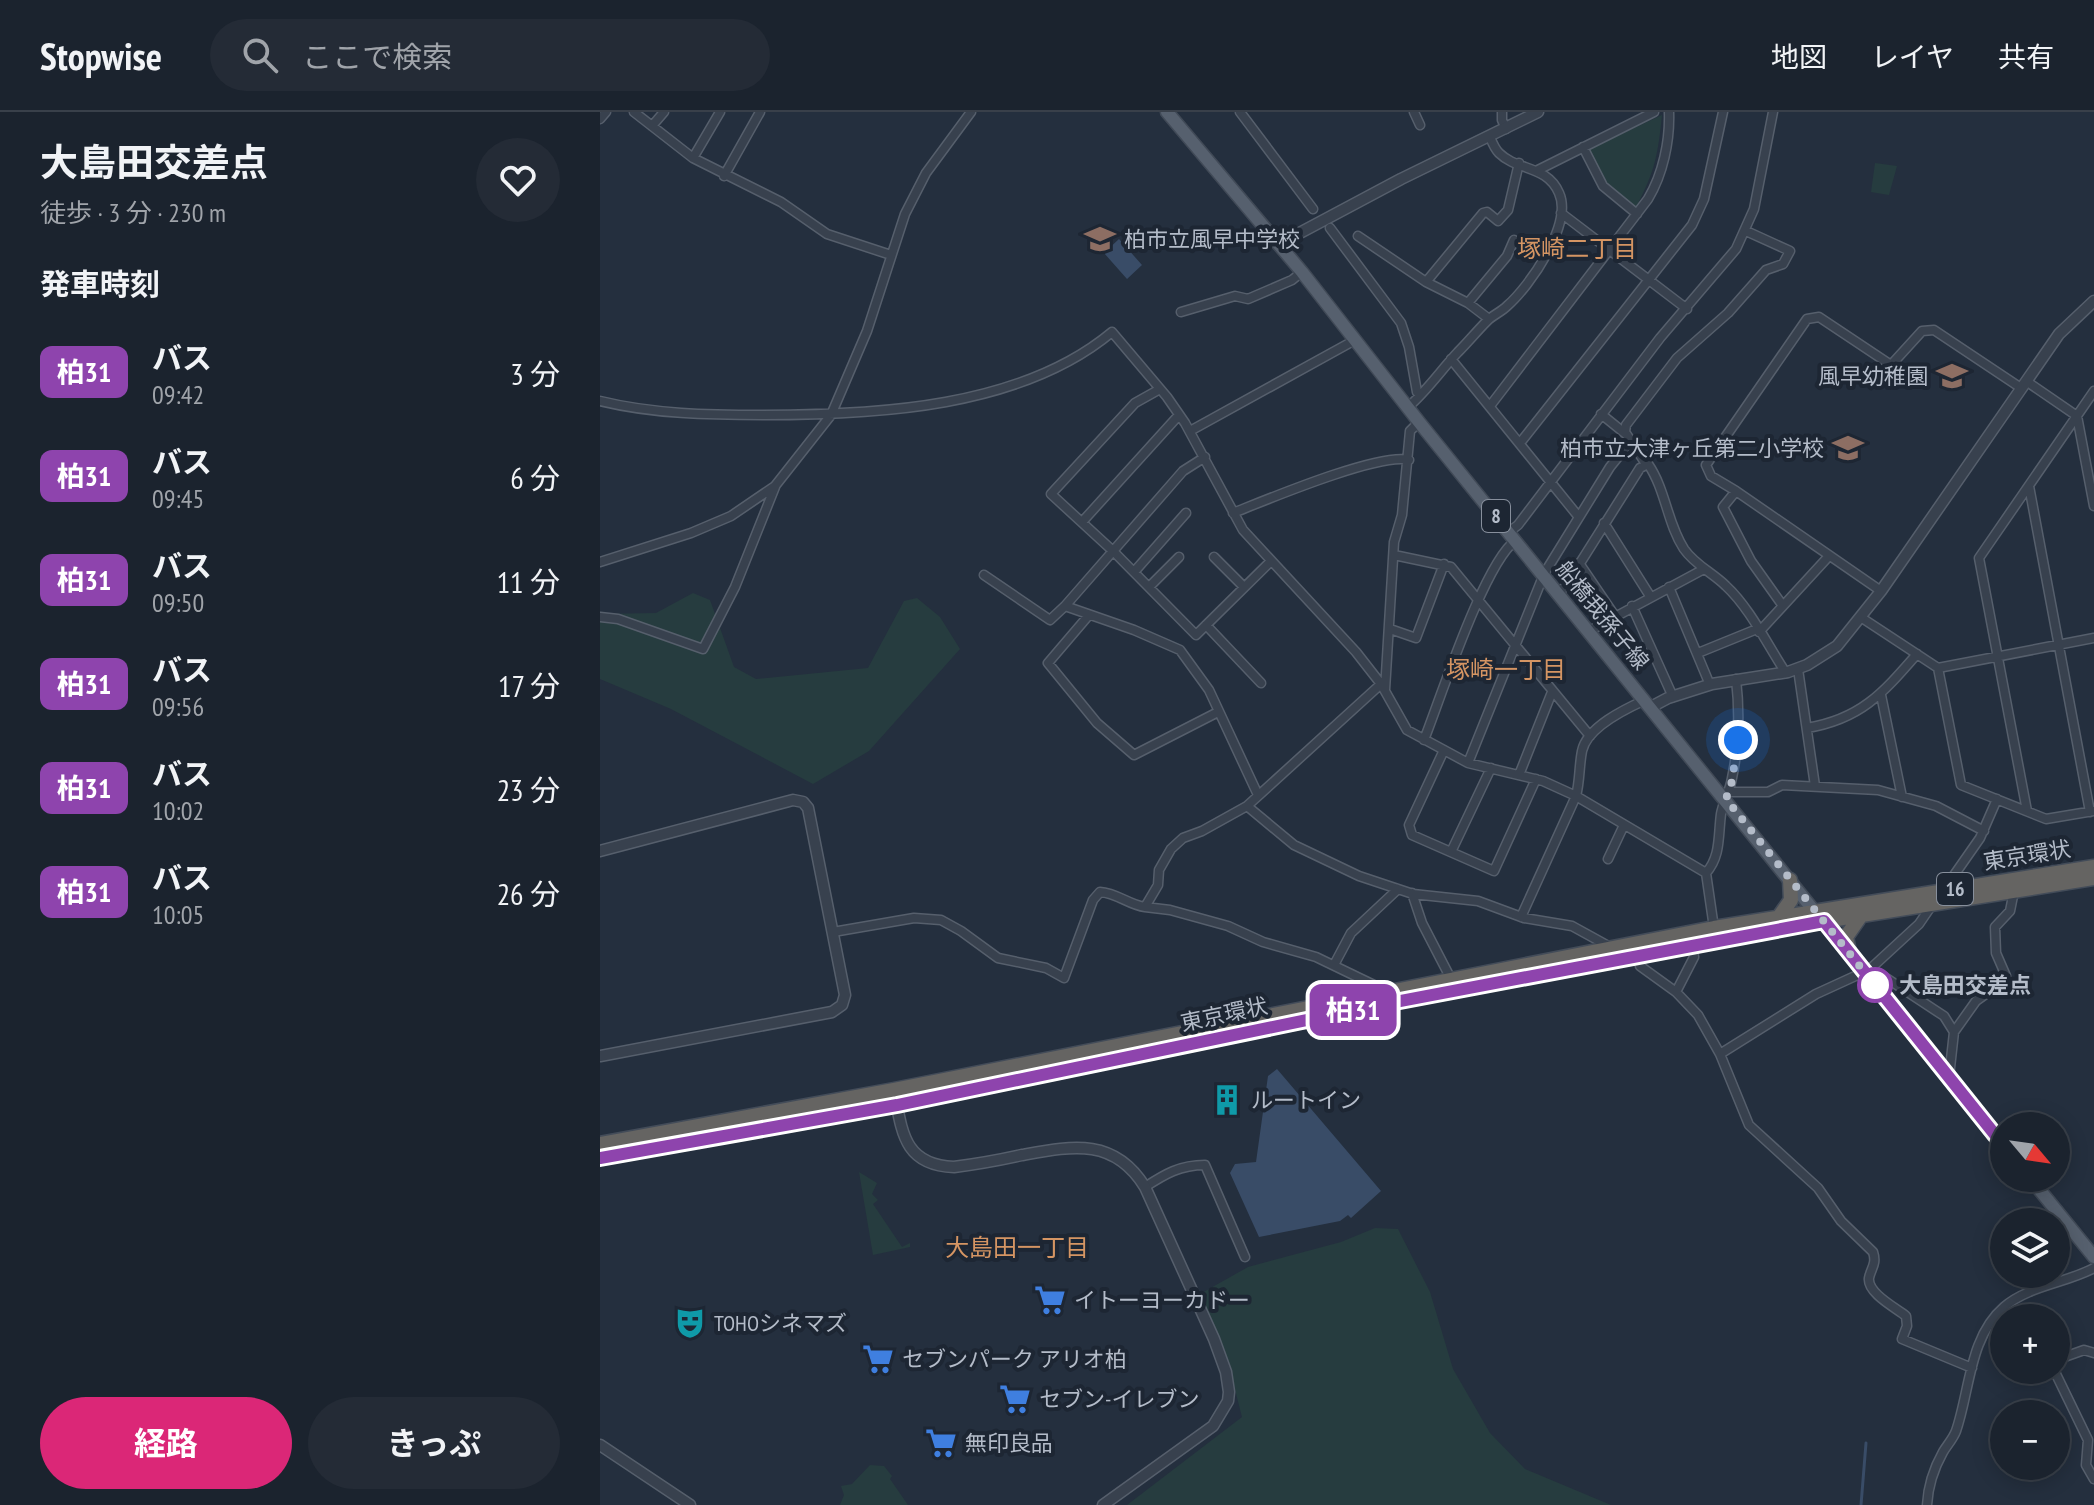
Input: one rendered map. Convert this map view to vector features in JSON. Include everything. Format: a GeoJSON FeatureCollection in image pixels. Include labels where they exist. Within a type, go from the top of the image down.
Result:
{"type":"FeatureCollection","features":[{"type":"Feature","properties":{"kind":"highway","name":"東京環状"},"geometry":{"type":"LineString","coordinates":[[600,1144],[894,1090],[1714,928],[1779,917],[1862,914],[2094,867]]}},
{"type":"Feature","properties":{"kind":"highway","name":"東京環状"},"geometry":{"type":"LineString","coordinates":[[600,1158],[897,1105],[1368,1007],[1692,946],[1819,916],[1938,897],[2014,891],[2094,878]]}},
{"type":"Feature","properties":{"kind":"highway"},"geometry":{"type":"LineString","coordinates":[[1779,917],[1791,900],[1790,880]]}},
{"type":"Feature","properties":{"kind":"highway"},"geometry":{"type":"LineString","coordinates":[[1849,952],[1846,937],[1862,914]]}},
{"type":"Feature","properties":{"kind":"main road","name":"船橋我孫子線"},"geometry":{"type":"LineString","coordinates":[[1167,112],[1302,272],[1419,422],[1648,704],[1727,796],[1790,880],[1867,971],[1990,1128]]}},
{"type":"Feature","properties":{"kind":"main road"},"geometry":{"type":"LineString","coordinates":[[2041,1192],[2094,1257]]}},
{"type":"Feature","properties":{"kind":"street"},"geometry":{"type":"LineString","coordinates":[[600,119],[606,112]]}},
{"type":"Feature","properties":{"kind":"street"},"geometry":{"type":"LineString","coordinates":[[634,112],[693,158],[781,202],[827,234],[891,255]]}},
{"type":"Feature","properties":{"kind":"street"},"geometry":{"type":"LineString","coordinates":[[652,126],[664,112]]}},
{"type":"Feature","properties":{"kind":"street"},"geometry":{"type":"LineString","coordinates":[[693,158],[720,112]]}},
{"type":"Feature","properties":{"kind":"street"},"geometry":{"type":"LineString","coordinates":[[724,176],[760,112]]}},
{"type":"Feature","properties":{"kind":"street"},"geometry":{"type":"LineString","coordinates":[[600,617],[618,619],[703,649],[735,587],[775,486],[831,415],[867,331],[905,214],[926,173],[971,112]]}},
{"type":"Feature","properties":{"kind":"street"},"geometry":{"type":"LineString","coordinates":[[1240,112],[1313,209]]}},
{"type":"Feature","properties":{"kind":"street"},"geometry":{"type":"LineString","coordinates":[[1414,112],[1420,125]]}},
{"type":"Feature","properties":{"kind":"street"},"geometry":{"type":"LineString","coordinates":[[1502,112],[1506,129]]}},
{"type":"Feature","properties":{"kind":"street"},"geometry":{"type":"LineString","coordinates":[[1279,244],[1401,179],[1538,112]]}},
{"type":"Feature","properties":{"kind":"street"},"geometry":{"type":"LineString","coordinates":[[1538,170],[1654,112]]}},
{"type":"Feature","properties":{"kind":"street"},"geometry":{"type":"LineString","coordinates":[[1490,406],[1637,214],[1659,178],[1668,135],[1669,112]]}},
{"type":"Feature","properties":{"kind":"street"},"geometry":{"type":"LineString","coordinates":[[1520,443],[1686,234],[1700,209],[1723,112]]}},
{"type":"Feature","properties":{"kind":"street"},"geometry":{"type":"LineString","coordinates":[[1424,740],[1479,601],[1518,525],[1660,338],[1724,266],[1746,231],[1754,209],[1773,112]]}},
{"type":"Feature","properties":{"kind":"street"},"geometry":{"type":"LineString","coordinates":[[1408,407],[1489,319],[1507,307],[1549,250],[1561,213],[1559,192],[1546,176],[1498,153],[1490,137]]}},
{"type":"Feature","properties":{"kind":"street"},"geometry":{"type":"LineString","coordinates":[[1583,147],[1603,186],[1637,214]]}},
{"type":"Feature","properties":{"kind":"street"},"geometry":{"type":"LineString","coordinates":[[1426,282],[1483,213],[1487,212],[1498,221],[1508,210],[1519,163]]}},
{"type":"Feature","properties":{"kind":"street"},"geometry":{"type":"LineString","coordinates":[[1561,213],[1687,309]]}},
{"type":"Feature","properties":{"kind":"street"},"geometry":{"type":"LineString","coordinates":[[1330,228],[1401,323],[1420,395]]}},
{"type":"Feature","properties":{"kind":"street"},"geometry":{"type":"LineString","coordinates":[[1468,763],[1544,574],[1629,438],[1626,425],[1675,360],[1728,313],[1766,270],[1783,264],[1790,251],[1746,231]]}},
{"type":"Feature","properties":{"kind":"street"},"geometry":{"type":"LineString","coordinates":[[1358,236],[1426,282],[1468,303],[1489,319]]}},
{"type":"Feature","properties":{"kind":"street"},"geometry":{"type":"LineString","coordinates":[[1468,303],[1507,256],[1514,240]]}},
{"type":"Feature","properties":{"kind":"street"},"geometry":{"type":"LineString","coordinates":[[1181,312],[1235,296],[1248,299],[1292,280],[1302,272]]}},
{"type":"Feature","properties":{"kind":"street"},"geometry":{"type":"LineString","coordinates":[[1521,917],[1576,796],[1582,748],[1590,736],[1612,718],[1648,704],[1736,679],[1786,673],[1837,646],[1862,618],[2064,328],[2094,301]]}},
{"type":"Feature","properties":{"kind":"street"},"geometry":{"type":"LineString","coordinates":[[1881,591],[1711,476],[1706,465],[1807,319],[1819,317],[1891,365],[1922,331],[1934,330],[2077,416],[2094,502]]}},
{"type":"Feature","properties":{"kind":"street"},"geometry":{"type":"LineString","coordinates":[[600,401],[623,407],[714,415],[831,415],[908,407],[986,392],[1029,379],[1078,357],[1112,332],[1160,389],[1190,431],[1243,530],[1356,652],[1383,688],[1407,730],[1468,763],[1536,779],[1576,796],[1706,873]]}},
{"type":"Feature","properties":{"kind":"street"},"geometry":{"type":"LineString","coordinates":[[1190,431],[1355,340]]}},
{"type":"Feature","properties":{"kind":"street"},"geometry":{"type":"LineString","coordinates":[[1451,359],[1578,516]]}},
{"type":"Feature","properties":{"kind":"street"},"geometry":{"type":"LineString","coordinates":[[1160,389],[1135,403],[1051,494],[1196,635],[1271,561]]}},
{"type":"Feature","properties":{"kind":"street"},"geometry":{"type":"LineString","coordinates":[[2027,811],[1979,558],[2094,391]]}},
{"type":"Feature","properties":{"kind":"street"},"geometry":{"type":"LineString","coordinates":[[1601,414],[1629,438],[1659,480],[1677,537],[1686,553],[1726,586],[1786,673]]}},
{"type":"Feature","properties":{"kind":"street"},"geometry":{"type":"LineString","coordinates":[[1082,522],[1179,415]]}},
{"type":"Feature","properties":{"kind":"street"},"geometry":{"type":"LineString","coordinates":[[1145,907],[1158,885],[1159,870],[1171,849],[1183,838],[1247,806],[1383,688],[1390,629],[1394,542],[1402,515],[1410,431],[1419,422]]}},
{"type":"Feature","properties":{"kind":"street"},"geometry":{"type":"LineString","coordinates":[[984,575],[1050,620],[1183,471],[1205,457]]}},
{"type":"Feature","properties":{"kind":"street"},"geometry":{"type":"LineString","coordinates":[[1233,513],[1356,468],[1401,457],[1409,460]]}},
{"type":"Feature","properties":{"kind":"street"},"geometry":{"type":"LineString","coordinates":[[1558,592],[1565,587],[1640,468],[1646,464]]}},
{"type":"Feature","properties":{"kind":"street"},"geometry":{"type":"LineString","coordinates":[[1938,668],[1961,785],[2046,819],[2092,811],[2029,485]]}},
{"type":"Feature","properties":{"kind":"street"},"geometry":{"type":"LineString","coordinates":[[600,562],[691,533],[731,516],[775,486]]}},
{"type":"Feature","properties":{"kind":"street"},"geometry":{"type":"LineString","coordinates":[[1736,491],[1723,507],[1751,561],[1783,606]]}},
{"type":"Feature","properties":{"kind":"street"},"geometry":{"type":"LineString","coordinates":[[1134,572],[1186,513]]}},
{"type":"Feature","properties":{"kind":"street"},"geometry":{"type":"LineString","coordinates":[[1604,523],[1650,596]]}},
{"type":"Feature","properties":{"kind":"street"},"geometry":{"type":"LineString","coordinates":[[1394,555],[1451,567],[1590,736]]}},
{"type":"Feature","properties":{"kind":"street"},"geometry":{"type":"LineString","coordinates":[[1698,653],[1758,630],[1829,556]]}},
{"type":"Feature","properties":{"kind":"street"},"geometry":{"type":"LineString","coordinates":[[1149,587],[1179,557]]}},
{"type":"Feature","properties":{"kind":"street"},"geometry":{"type":"LineString","coordinates":[[1214,557],[1244,587]]}},
{"type":"Feature","properties":{"kind":"street"},"geometry":{"type":"LineString","coordinates":[[1579,563],[1615,616]]}},
{"type":"Feature","properties":{"kind":"street"},"geometry":{"type":"LineString","coordinates":[[1390,629],[1416,638],[1444,564]]}},
{"type":"Feature","properties":{"kind":"street"},"geometry":{"type":"LineString","coordinates":[[1589,631],[1704,569]]}},
{"type":"Feature","properties":{"kind":"street"},"geometry":{"type":"LineString","coordinates":[[1669,587],[1710,685]]}},
{"type":"Feature","properties":{"kind":"street"},"geometry":{"type":"LineString","coordinates":[[1065,606],[1180,650],[1209,690],[1258,795]]}},
{"type":"Feature","properties":{"kind":"street"},"geometry":{"type":"LineString","coordinates":[[1632,606],[1673,697]]}},
{"type":"Feature","properties":{"kind":"street"},"geometry":{"type":"LineString","coordinates":[[1089,615],[1048,663],[1097,723],[1134,755],[1218,712]]}},
{"type":"Feature","properties":{"kind":"street"},"geometry":{"type":"LineString","coordinates":[[1862,618],[1938,668],[2094,638]]}},
{"type":"Feature","properties":{"kind":"street"},"geometry":{"type":"LineString","coordinates":[[1206,625],[1261,683]]}},
{"type":"Feature","properties":{"kind":"street"},"geometry":{"type":"LineString","coordinates":[[1807,728],[1836,723],[1881,695],[1917,654]]}},
{"type":"Feature","properties":{"kind":"street"},"geometry":{"type":"LineString","coordinates":[[1798,669],[1815,786]]}},
{"type":"Feature","properties":{"kind":"street"},"geometry":{"type":"LineString","coordinates":[[1714,928],[1706,873],[1713,865],[1719,847],[1721,811],[1727,796],[1740,720],[1736,679]]}},
{"type":"Feature","properties":{"kind":"street"},"geometry":{"type":"LineString","coordinates":[[1519,775],[1552,692]]}},
{"type":"Feature","properties":{"kind":"street"},"geometry":{"type":"LineString","coordinates":[[1881,695],[1902,797]]}},
{"type":"Feature","properties":{"kind":"street"},"geometry":{"type":"LineString","coordinates":[[1444,750],[1409,825],[1412,835],[1494,871],[1536,779]]}},
{"type":"Feature","properties":{"kind":"street"},"geometry":{"type":"LineString","coordinates":[[1451,852],[1491,768]]}},
{"type":"Feature","properties":{"kind":"street"},"geometry":{"type":"LineString","coordinates":[[1727,796],[1768,792],[1782,785],[1852,787],[1936,806],[1984,831]]}},
{"type":"Feature","properties":{"kind":"street"},"geometry":{"type":"LineString","coordinates":[[1720,1054],[1816,994],[1867,971],[1919,924],[1963,865],[1984,831],[1997,799]]}},
{"type":"Feature","properties":{"kind":"street"},"geometry":{"type":"LineString","coordinates":[[600,851],[799,800],[808,808],[845,995],[842,1005],[832,1012],[600,1056]]}},
{"type":"Feature","properties":{"kind":"street"},"geometry":{"type":"LineString","coordinates":[[1247,806],[1305,852],[1359,876],[1412,893],[1478,901],[1521,917],[1572,926],[1612,948]]}},
{"type":"Feature","properties":{"kind":"street"},"geometry":{"type":"LineString","coordinates":[[1608,859],[1624,825]]}},
{"type":"Feature","properties":{"kind":"street"},"geometry":{"type":"LineString","coordinates":[[1334,965],[1351,933],[1398,889]]}},
{"type":"Feature","properties":{"kind":"street"},"geometry":{"type":"LineString","coordinates":[[1949,1077],[1954,1032],[1976,1001],[2004,981],[2006,976],[1996,953],[1995,927],[2010,911],[2014,891]]}},
{"type":"Feature","properties":{"kind":"street"},"geometry":{"type":"LineString","coordinates":[[833,932],[914,918],[941,920],[998,958],[1046,968],[1061,978],[1067,975],[1093,900],[1100,892],[1121,897],[1135,906],[1210,920],[1263,942],[1316,957],[1374,985],[1376,995]]}},
{"type":"Feature","properties":{"kind":"street"},"geometry":{"type":"LineString","coordinates":[[1412,893],[1422,923],[1451,979]]}},
{"type":"Feature","properties":{"kind":"street"},"geometry":{"type":"LineString","coordinates":[[1676,992],[1694,957],[1692,946]]}},
{"type":"Feature","properties":{"kind":"street"},"geometry":{"type":"LineString","coordinates":[[1638,957],[1640,966],[1676,992],[1698,1015],[1720,1054],[1749,1125],[1818,1188],[1841,1221],[1873,1252],[1875,1259],[1870,1286],[1906,1316],[1907,1326],[1902,1339],[1972,1368]]}},
{"type":"Feature","properties":{"kind":"street"},"geometry":{"type":"LineString","coordinates":[[1867,971],[1944,1016],[1954,1032]]}},
{"type":"Feature","properties":{"kind":"street"},"geometry":{"type":"LineString","coordinates":[[894,1090],[903,1133],[910,1149],[923,1161],[954,1167],[1065,1147],[1085,1147],[1114,1155],[1134,1171],[1145,1187],[1214,1339],[1226,1372],[1229,1392],[1224,1410],[1213,1426],[1103,1505]]}},
{"type":"Feature","properties":{"kind":"street"},"geometry":{"type":"LineString","coordinates":[[1145,1187],[1174,1170],[1205,1165],[1245,1257]]}},
{"type":"Feature","properties":{"kind":"street"},"geometry":{"type":"LineString","coordinates":[[2009,1304],[2094,1268]]}},
{"type":"Feature","properties":{"kind":"street"},"geometry":{"type":"LineString","coordinates":[[1927,1505],[1934,1471],[1956,1432],[1972,1368],[1990,1323]]}},
{"type":"Feature","properties":{"kind":"street"},"geometry":{"type":"LineString","coordinates":[[2070,1355],[2084,1350],[2094,1353]]}},
{"type":"Feature","properties":{"kind":"street"},"geometry":{"type":"LineString","coordinates":[[2061,1384],[2088,1440],[2086,1465],[2094,1479]]}},
{"type":"Feature","properties":{"kind":"street"},"geometry":{"type":"LineString","coordinates":[[600,1445],[690,1505]]}},
{"type":"Feature","properties":{"kind":"green space"},"geometry":{"type":"Polygon","coordinates":[[[1662,115],[1655,162],[1636,207],[1604,184],[1587,150],[1662,115]]]}},
{"type":"Feature","properties":{"kind":"green space"},"geometry":{"type":"Polygon","coordinates":[[[1875,163],[1897,166],[1889,195],[1871,192],[1875,163]]]}},
{"type":"Feature","properties":{"kind":"green space"},"geometry":{"type":"Polygon","coordinates":[[[693,593],[710,600],[734,667],[756,679],[868,668],[904,601],[917,598],[940,617],[960,649],[869,751],[813,784],[671,709],[600,679],[600,614],[656,613],[693,593]]]}},
{"type":"Feature","properties":{"kind":"green space"},"geometry":{"type":"Polygon","coordinates":[[[859,1172],[877,1183],[872,1194],[878,1200],[873,1204],[902,1247],[910,1243],[910,1247],[873,1255],[859,1172]]]}},
{"type":"Feature","properties":{"kind":"green space"},"geometry":{"type":"Polygon","coordinates":[[[1375,1228],[1398,1229],[1430,1292],[1453,1369],[1490,1433],[1525,1469],[1611,1505],[1127,1505],[1242,1417],[1228,1362],[1200,1294],[1248,1267],[1341,1242],[1375,1228]]]}},
{"type":"Feature","properties":{"kind":"green space"},"geometry":{"type":"Polygon","coordinates":[[[870,1465],[884,1466],[908,1505],[840,1505],[844,1495],[841,1486],[852,1484],[870,1465]]]}},
{"type":"Feature","properties":{"kind":"water"},"geometry":{"type":"Polygon","coordinates":[[[1119,239],[1142,265],[1127,279],[1104,253],[1119,239]]]}},
{"type":"Feature","properties":{"kind":"water"},"geometry":{"type":"Polygon","coordinates":[[[1277,1069],[1381,1191],[1351,1218],[1348,1215],[1340,1221],[1259,1237],[1230,1173],[1235,1164],[1256,1162],[1268,1076],[1277,1069]]]}},
{"type":"Feature","properties":{"kind":"waterway"},"geometry":{"type":"LineString","coordinates":[[1861,1505],[1866,1443]]}},
{"type":"Feature","properties":{"kind":"bus line","name":"柏31"},"geometry":{"type":"LineString","coordinates":[[600,1158],[789,1126],[1384,1004],[1824,921],[1990,1128]]}},
{"type":"Feature","properties":{"kind":"place","name":"柏市立風早中学校"},"geometry":{"type":"Point","coordinates":[1100,239]}},
{"type":"Feature","properties":{"kind":"place","name":"風早幼稚園"},"geometry":{"type":"Point","coordinates":[1952,376]}},
{"type":"Feature","properties":{"kind":"place","name":"柏市立大津ヶ丘第二小学校"},"geometry":{"type":"Point","coordinates":[1848,448]}},
{"type":"Feature","properties":{"kind":"place","name":"大島田交差点"},"geometry":{"type":"Point","coordinates":[1875,985]}},
{"type":"Feature","properties":{"kind":"place","name":"ルートイン"},"geometry":{"type":"Point","coordinates":[1227,1100]}},
{"type":"Feature","properties":{"kind":"place","name":"イトーヨーカドー"},"geometry":{"type":"Point","coordinates":[1050,1300]}},
{"type":"Feature","properties":{"kind":"place","name":"TOHOシネマズ"},"geometry":{"type":"Point","coordinates":[690,1323]}},
{"type":"Feature","properties":{"kind":"place","name":"セブンパーク アリオ柏"},"geometry":{"type":"Point","coordinates":[878,1359]}},
{"type":"Feature","properties":{"kind":"place","name":"セブン-イレブン"},"geometry":{"type":"Point","coordinates":[1015,1399]}},
{"type":"Feature","properties":{"kind":"place","name":"無印良品"},"geometry":{"type":"Point","coordinates":[941,1443]}},
{"type":"Feature","properties":{"kind":"district","name":"塚崎二丁目"},"geometry":{"type":"Point","coordinates":[1577,249]}},
{"type":"Feature","properties":{"kind":"district","name":"塚崎一丁目"},"geometry":{"type":"Point","coordinates":[1506,670]}},
{"type":"Feature","properties":{"kind":"district","name":"大島田一丁目"},"geometry":{"type":"Point","coordinates":[1017,1248]}},
{"type":"Feature","properties":{"kind":"route"},"geometry":{"type":"LineString","coordinates":[[1738,740],[1726,799],[1882,994],[1875,985]]}}]}
